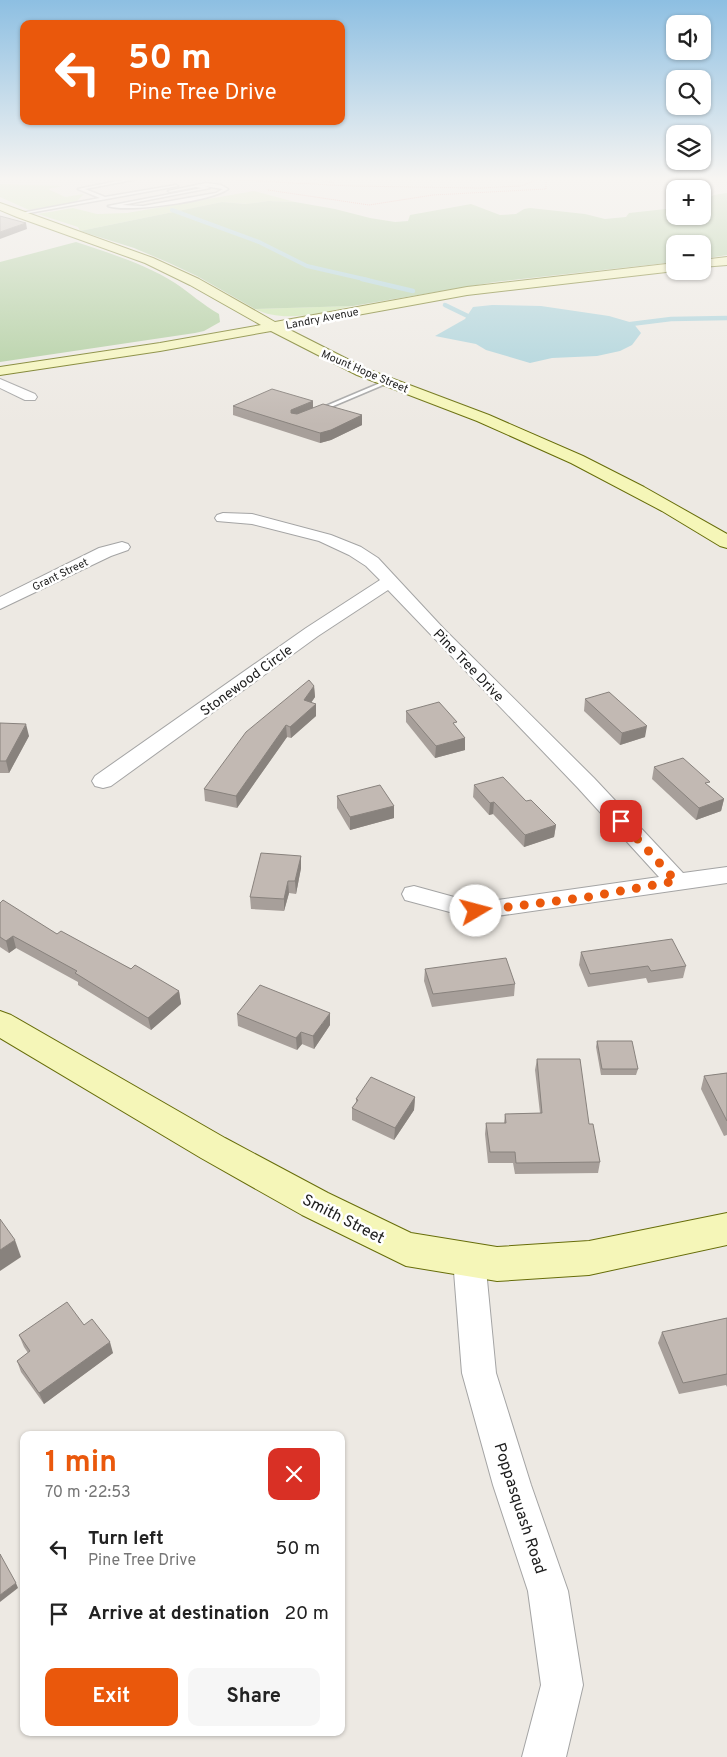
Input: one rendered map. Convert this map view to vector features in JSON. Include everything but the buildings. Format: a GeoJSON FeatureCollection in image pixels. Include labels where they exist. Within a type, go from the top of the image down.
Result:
{"type":"FeatureCollection","features":[{"type":"Feature","properties":{"kind":"street","name":"Mount Hope Street"},"geometry":{"type":"LineString","coordinates":[[150,261],[172,271],[324,355],[387,382],[489,421],[601,470],[659,501],[727,542]]}},
{"type":"Feature","properties":{"kind":"street"},"geometry":{"type":"LineString","coordinates":[[711,263],[727,261]]}},
{"type":"Feature","properties":{"kind":"street","name":"Landry Avenue"},"geometry":{"type":"LineString","coordinates":[[0,371],[143,350],[467,291],[666,268]]}},
{"type":"Feature","properties":{"kind":"street"},"geometry":{"type":"LineString","coordinates":[[0,383],[30,397]]}},
{"type":"Feature","properties":{"kind":"street","name":"Pine Tree Drive"},"geometry":{"type":"LineString","coordinates":[[223,518],[252,519],[325,538],[355,551],[372,562],[586,783],[676,881]]}},
{"type":"Feature","properties":{"kind":"street","name":"Grant Street"},"geometry":{"type":"LineString","coordinates":[[0,604],[105,552],[122,547]]}},
{"type":"Feature","properties":{"kind":"street","name":"Stonewood Circle"},"geometry":{"type":"LineString","coordinates":[[103,780],[312,632],[390,581]]}},
{"type":"Feature","properties":{"kind":"street"},"geometry":{"type":"LineString","coordinates":[[414,894],[476,911],[588,897],[676,881],[727,875]]}},
{"type":"Feature","properties":{"kind":"street","name":"Smith Street"},"geometry":{"type":"LineString","coordinates":[[0,1023],[212,1148],[315,1204],[406,1249],[496,1264],[589,1258],[727,1229]]}},
{"type":"Feature","properties":{"kind":"street","name":"Poppasquash Road"},"geometry":{"type":"LineString","coordinates":[[469,1259],[478,1373],[512,1485],[548,1591],[561,1676],[562,1685],[544,1757]]}},
{"type":"Feature","properties":{"kind":"lane"},"geometry":{"type":"LineString","coordinates":[[313,413],[387,382]]}},
{"type":"Feature","properties":{"kind":"green space"},"geometry":{"type":"Polygon","coordinates":[[[129,261],[152,270],[175,283],[219,314],[220,322],[204,331],[195,333],[0,362],[0,262],[129,261]]]}},
{"type":"Feature","properties":{"kind":"green space"},"geometry":{"type":"Polygon","coordinates":[[[165,261],[666,261],[666,263],[495,282],[353,306],[255,309],[197,276],[165,261]]]}},
{"type":"Feature","properties":{"kind":"green space"},"geometry":{"type":"Polygon","coordinates":[[[353,306],[316,314],[291,316],[278,316],[255,309],[353,306]]]}},
{"type":"Feature","properties":{"kind":"water"},"geometry":{"type":"Polygon","coordinates":[[[492,305],[541,306],[609,316],[633,323],[641,333],[632,345],[620,351],[597,356],[552,358],[530,363],[486,350],[476,344],[435,336],[465,319],[473,307],[492,305]]]}},
{"type":"Feature","properties":{"kind":"waterway"},"geometry":{"type":"LineString","coordinates":[[297,261],[307,266],[368,280]]}},
{"type":"Feature","properties":{"kind":"waterway"},"geometry":{"type":"LineString","coordinates":[[362,279],[413,291]]}},
{"type":"Feature","properties":{"kind":"waterway"},"geometry":{"type":"LineString","coordinates":[[445,305],[476,320]]}},
{"type":"Feature","properties":{"kind":"waterway"},"geometry":{"type":"LineString","coordinates":[[623,325],[671,319],[727,318]]}},
{"type":"Feature","properties":{"kind":"route"},"geometry":{"type":"LineString","coordinates":[[476,911],[588,897],[676,881],[621,821]]}}]}
